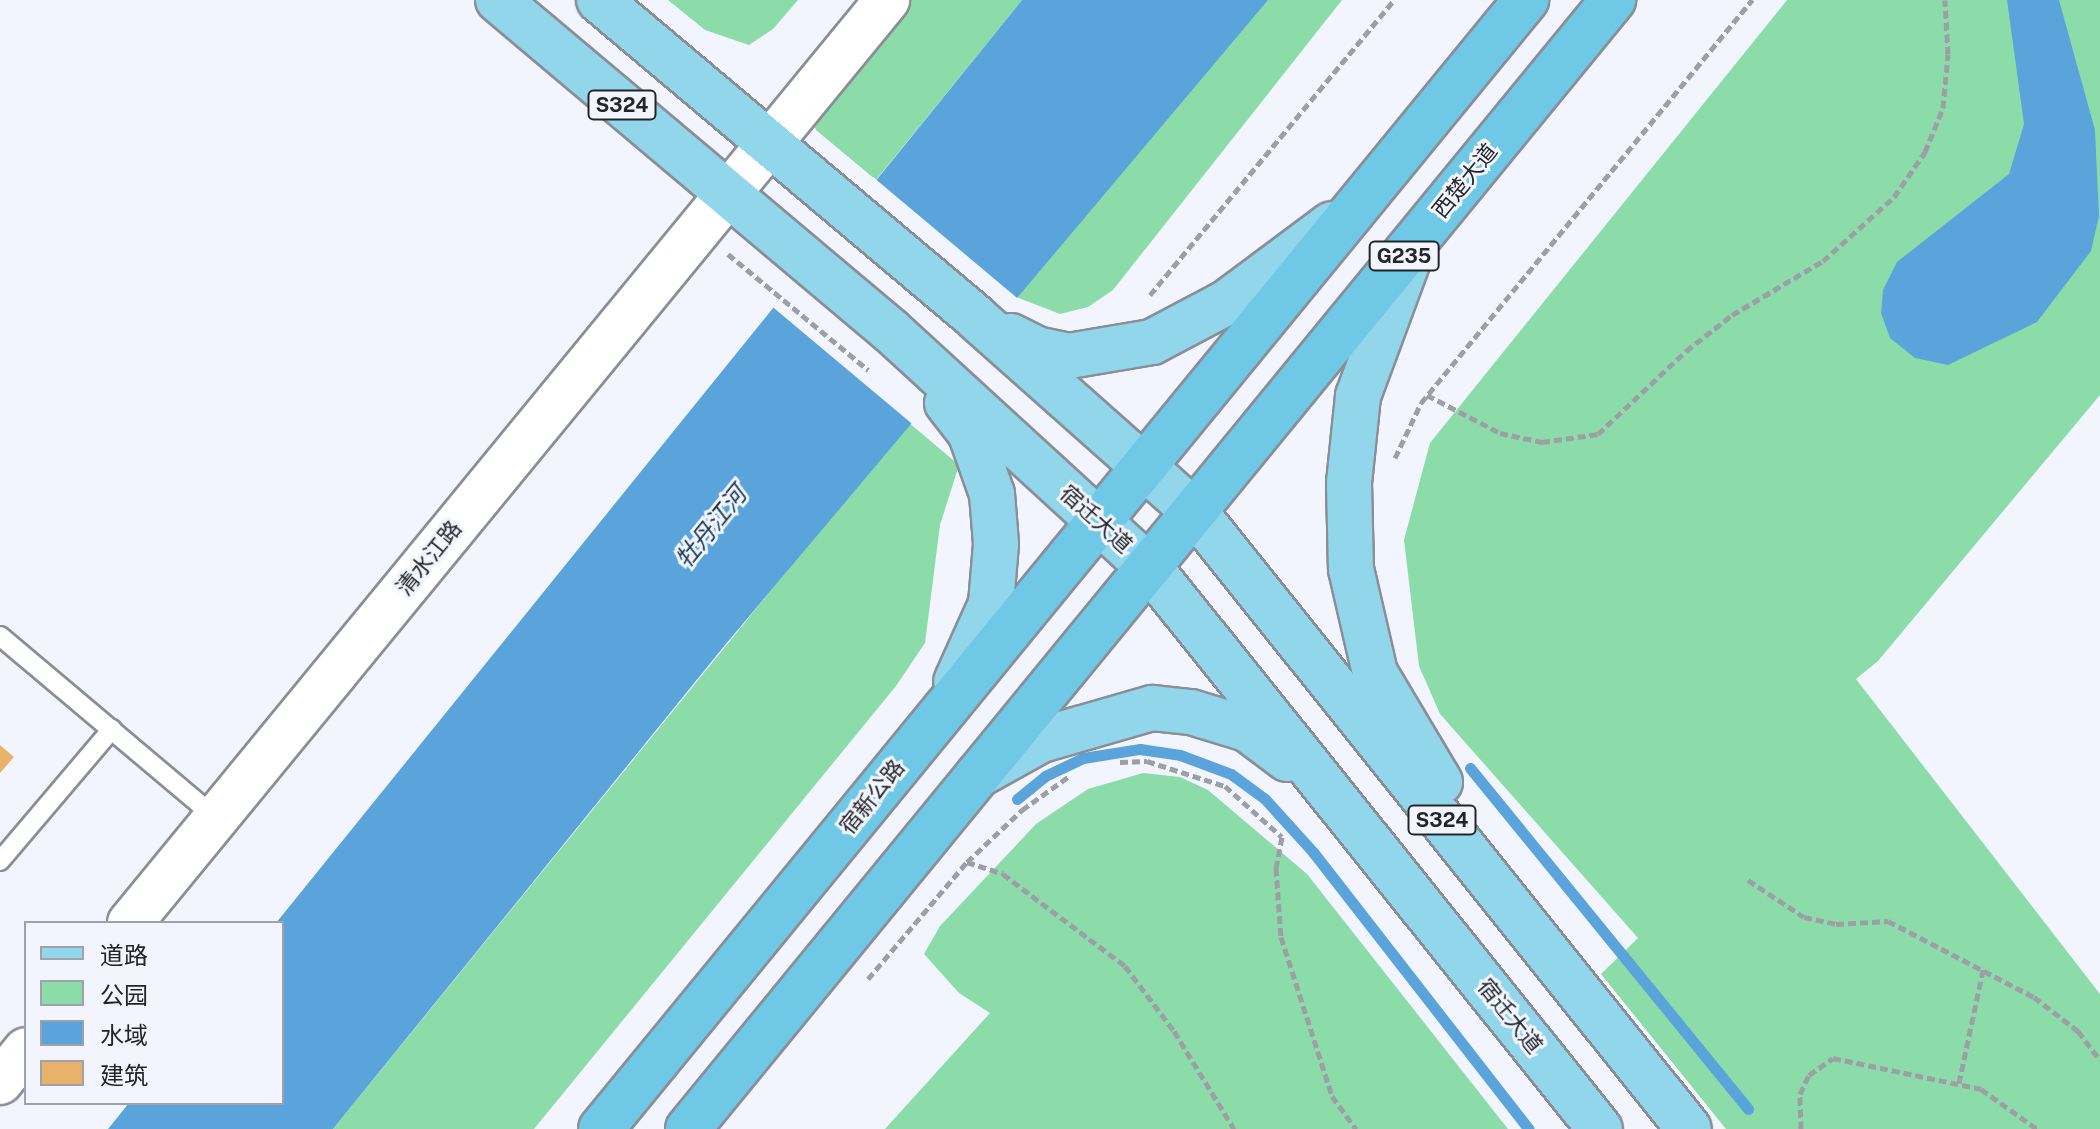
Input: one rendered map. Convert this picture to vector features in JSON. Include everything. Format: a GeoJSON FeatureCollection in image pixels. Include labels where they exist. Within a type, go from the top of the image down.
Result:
{"type":"FeatureCollection","features":[{"type":"Feature","properties":{"kind":"highway","name":"G235"},"geometry":{"type":"LineString","coordinates":[[1144,465],[1526,0]]}},
{"type":"Feature","properties":{"kind":"highway","name":"西楚大道"},"geometry":{"type":"LineString","coordinates":[[1195,512],[1613,0]]}},
{"type":"Feature","properties":{"kind":"highway","name":"宿新公路"},"geometry":{"type":"LineString","coordinates":[[601,1129],[1144,465]]}},
{"type":"Feature","properties":{"kind":"highway"},"geometry":{"type":"LineString","coordinates":[[688,1129],[1195,512]]}},
{"type":"Feature","properties":{"kind":"main road","name":"宿迁大道"},"geometry":{"type":"LineString","coordinates":[[498,0],[891,331],[1150,568],[1600,1129]]}},
{"type":"Feature","properties":{"kind":"main road","name":"S324"},"geometry":{"type":"LineString","coordinates":[[599,0],[975,317],[1195,512],[1689,1129]]}},
{"type":"Feature","properties":{"kind":"main road"},"geometry":{"type":"LineString","coordinates":[[975,317],[1036,349],[1069,356],[1119,352],[1162,337],[1226,303],[1356,206]]}},
{"type":"Feature","properties":{"kind":"main road"},"geometry":{"type":"LineString","coordinates":[[1414,243],[1358,396],[1349,483],[1351,569],[1375,673],[1525,925]]}},
{"type":"Feature","properties":{"kind":"main road"},"geometry":{"type":"LineString","coordinates":[[891,331],[970,432],[992,494],[991,604],[978,643],[935,720]]}},
{"type":"Feature","properties":{"kind":"main road"},"geometry":{"type":"LineString","coordinates":[[976,777],[1041,740],[1152,708],[1191,712],[1247,729],[1327,789]]}},
{"type":"Feature","properties":{"kind":"street"},"geometry":{"type":"LineString","coordinates":[[778,154],[887,0]]}},
{"type":"Feature","properties":{"kind":"street","name":"清水江路"},"geometry":{"type":"LineString","coordinates":[[132,921],[778,154]]}},
{"type":"Feature","properties":{"kind":"street"},"geometry":{"type":"LineString","coordinates":[[0,1082],[24,1052]]}},
{"type":"Feature","properties":{"kind":"lane"},"geometry":{"type":"LineString","coordinates":[[0,636],[216,818]]}},
{"type":"Feature","properties":{"kind":"lane"},"geometry":{"type":"LineString","coordinates":[[0,861],[112,729]]}},
{"type":"Feature","properties":{"kind":"path"},"geometry":{"type":"LineString","coordinates":[[1142,306],[1394,0]]}},
{"type":"Feature","properties":{"kind":"path"},"geometry":{"type":"LineString","coordinates":[[1390,468],[1427,395],[1752,0]]}},
{"type":"Feature","properties":{"kind":"path"},"geometry":{"type":"LineString","coordinates":[[1427,395],[1500,433],[1542,442],[1598,434],[1686,351],[1732,315],[1823,261],[1894,197],[1925,152],[1943,108],[1948,54],[1945,0]]}},
{"type":"Feature","properties":{"kind":"path"},"geometry":{"type":"LineString","coordinates":[[716,244],[873,373]]}},
{"type":"Feature","properties":{"kind":"path"},"geometry":{"type":"LineString","coordinates":[[1104,763],[1147,761],[1196,772],[1225,786],[1282,837],[1276,868],[1281,937],[1332,1096],[1356,1129]]}},
{"type":"Feature","properties":{"kind":"path"},"geometry":{"type":"LineString","coordinates":[[864,983],[967,862],[1034,800],[1081,772]]}},
{"type":"Feature","properties":{"kind":"path"},"geometry":{"type":"LineString","coordinates":[[967,862],[1003,874],[1125,966],[1174,1031],[1234,1129]]}},
{"type":"Feature","properties":{"kind":"path"},"geometry":{"type":"LineString","coordinates":[[1748,880],[1804,917],[1836,924],[1888,921],[2034,997],[2078,1031],[2100,1060]]}},
{"type":"Feature","properties":{"kind":"path"},"geometry":{"type":"LineString","coordinates":[[1959,1083],[1983,970]]}},
{"type":"Feature","properties":{"kind":"path"},"geometry":{"type":"LineString","coordinates":[[1801,1129],[1800,1094],[1809,1075],[1833,1058],[1981,1089],[2037,1129]]}},
{"type":"Feature","properties":{"kind":"green space"},"geometry":{"type":"Polygon","coordinates":[[[668,0],[798,0],[773,29],[749,45],[705,30],[668,0]]]}},
{"type":"Feature","properties":{"kind":"green space"},"geometry":{"type":"Polygon","coordinates":[[[903,0],[1022,0],[876,180],[816,130],[810,115],[903,0]]]}},
{"type":"Feature","properties":{"kind":"green space"},"geometry":{"type":"Polygon","coordinates":[[[1267,0],[1342,0],[1113,290],[1088,307],[1060,314],[1016,297],[1267,0]]]}},
{"type":"Feature","properties":{"kind":"green space"},"geometry":{"type":"Polygon","coordinates":[[[1787,0],[2100,0],[2100,395],[1878,661],[1856,679],[2100,994],[2100,1129],[1726,1129],[1601,974],[1638,938],[1440,714],[1419,666],[1404,540],[1430,443],[1787,0]]]}},
{"type":"Feature","properties":{"kind":"green space"},"geometry":{"type":"Polygon","coordinates":[[[908,422],[959,465],[940,525],[925,643],[896,686],[534,1129],[333,1129],[908,422]]]}},
{"type":"Feature","properties":{"kind":"green space"},"geometry":{"type":"Polygon","coordinates":[[[1143,773],[1180,777],[1208,790],[1307,874],[1508,1129],[885,1129],[990,1013],[959,993],[924,954],[940,926],[1036,824],[1088,789],[1143,773]]]}},
{"type":"Feature","properties":{"kind":"water","name":"牡丹江河"},"geometry":{"type":"Polygon","coordinates":[[[1022,0],[1268,0],[725,645],[333,1129],[108,1129],[127,1105],[284,1105],[284,921],[278,921],[1022,0]]]}},
{"type":"Feature","properties":{"kind":"water"},"geometry":{"type":"Polygon","coordinates":[[[2007,0],[2059,0],[2095,130],[2099,216],[2091,251],[2037,322],[1948,365],[1915,358],[1890,338],[1881,313],[1883,290],[1897,262],[2009,174],[2024,124],[2007,0]]]}},
{"type":"Feature","properties":{"kind":"pier"},"geometry":{"type":"Polygon","coordinates":[[[873,177],[1020,300],[915,426],[768,303],[873,177]]]}},
{"type":"Feature","properties":{"kind":"building"},"geometry":{"type":"Polygon","coordinates":[[[0,745],[14,757],[0,773],[0,745]]]}},
{"type":"Feature","properties":{"kind":"waterway"},"geometry":{"type":"LineString","coordinates":[[1017,799],[1045,776],[1083,758],[1140,749],[1180,755],[1231,774],[1265,799],[1313,852],[1529,1129]]}},
{"type":"Feature","properties":{"kind":"waterway"},"geometry":{"type":"LineString","coordinates":[[1470,768],[1748,1109]]}}]}
